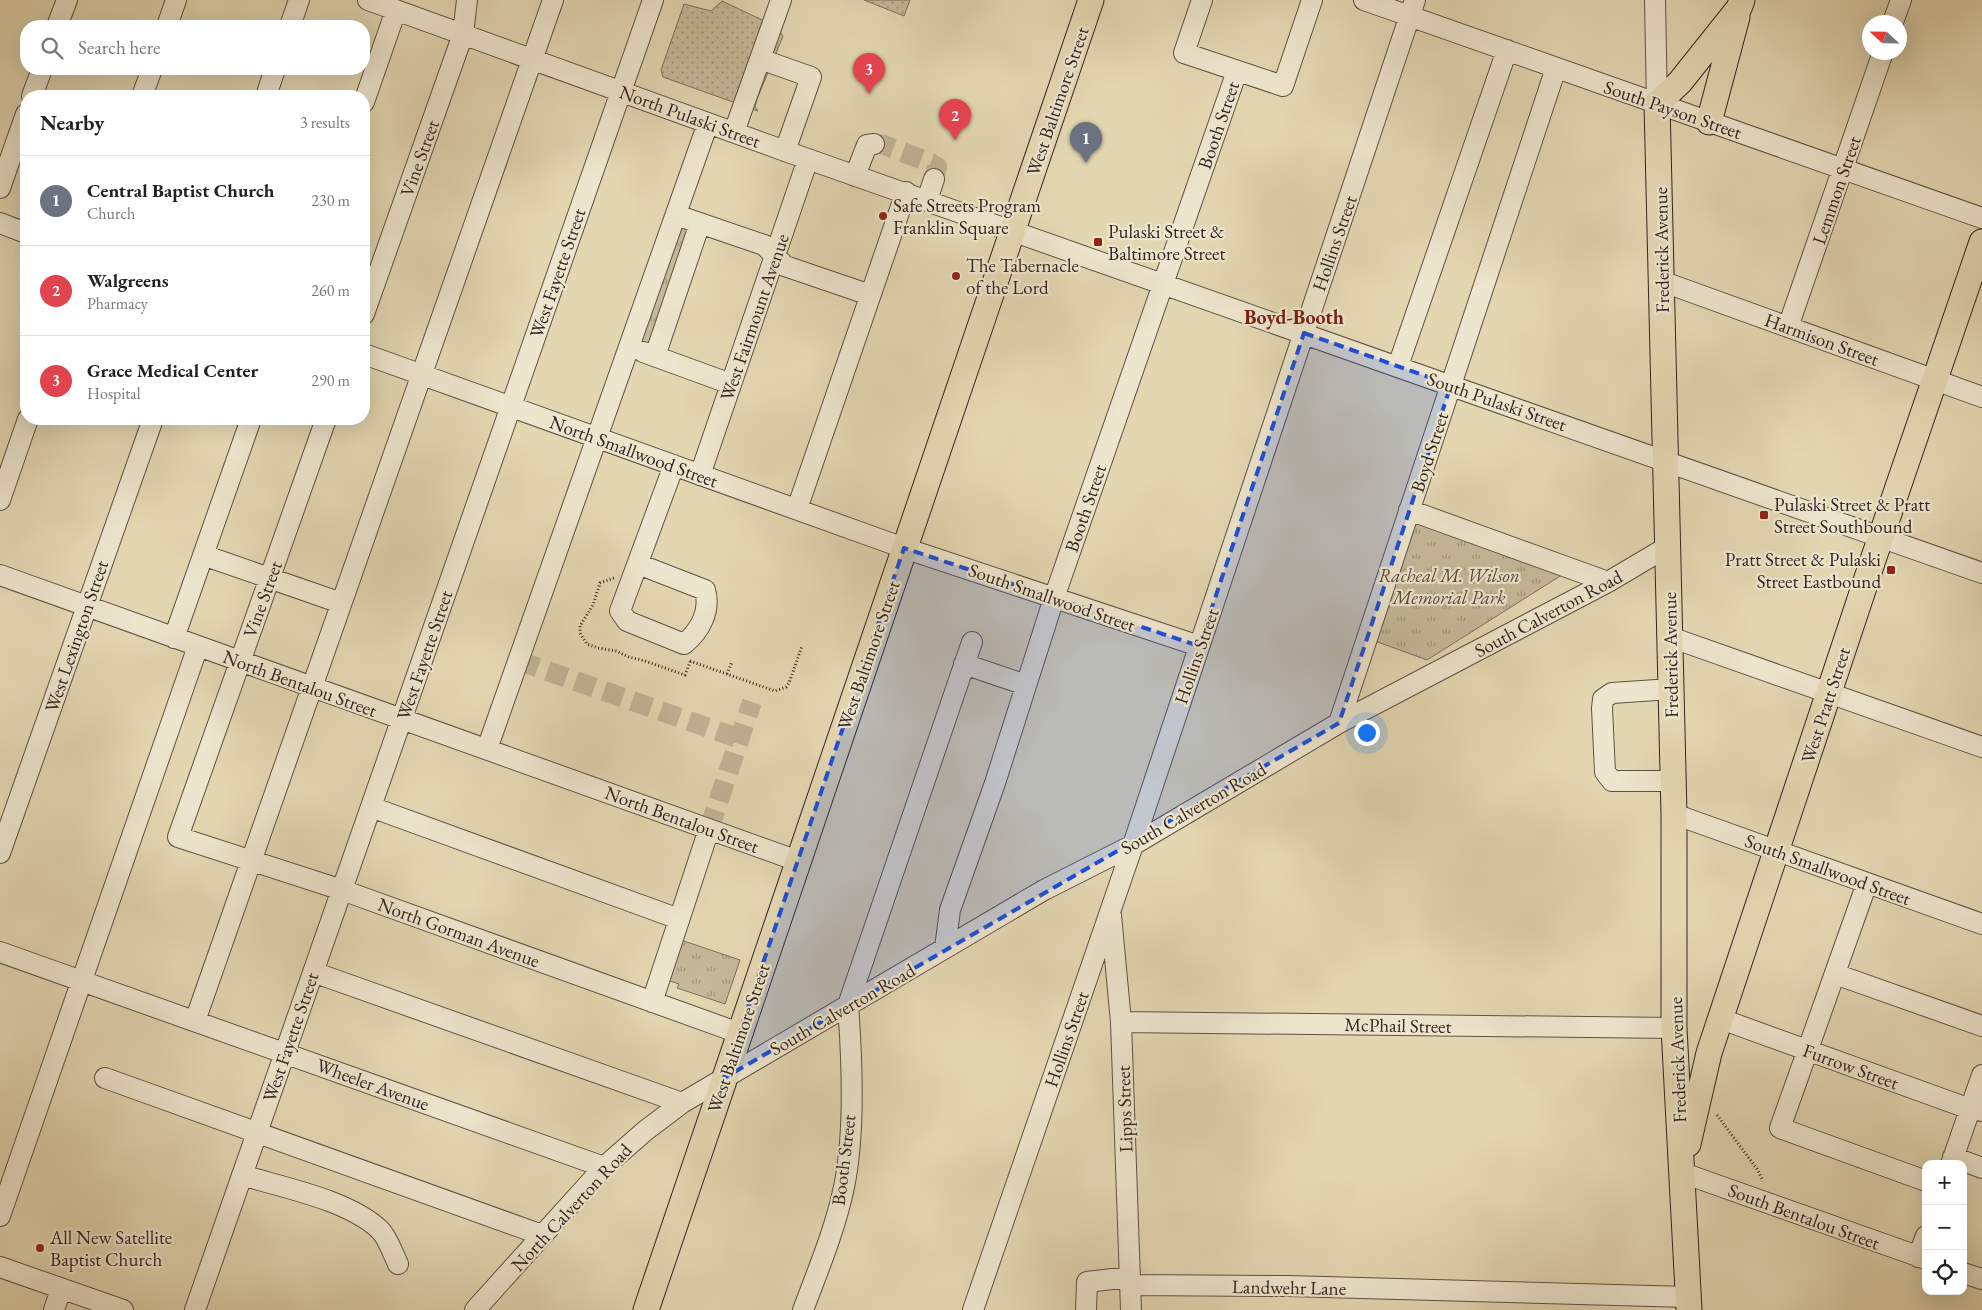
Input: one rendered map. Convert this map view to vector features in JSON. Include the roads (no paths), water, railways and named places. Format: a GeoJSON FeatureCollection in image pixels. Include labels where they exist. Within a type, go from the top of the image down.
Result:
{"type":"FeatureCollection","features":[{"type":"Feature","properties":{"kind":"main road","name":"West Baltimore Street"},"geometry":{"type":"LineString","coordinates":[[646,1310],[1091,0]]}},
{"type":"Feature","properties":{"kind":"main road"},"geometry":{"type":"LineString","coordinates":[[1658,104],[1680,82],[1741,4]]}},
{"type":"Feature","properties":{"kind":"main road"},"geometry":{"type":"LineString","coordinates":[[1709,122],[1741,4]]}},
{"type":"Feature","properties":{"kind":"main road","name":"Frederick Avenue"},"geometry":{"type":"LineString","coordinates":[[1658,104],[1674,814],[1674,1028],[1678,1117],[1683,1173],[1688,1304]]}},
{"type":"Feature","properties":{"kind":"main road","name":"West Pratt Street"},"geometry":{"type":"LineString","coordinates":[[1683,1173],[1701,1083],[1721,1019],[1778,851],[1880,537],[1982,242]]}},
{"type":"Feature","properties":{"kind":"street"},"geometry":{"type":"LineString","coordinates":[[59,20],[67,0]]}},
{"type":"Feature","properties":{"kind":"street"},"geometry":{"type":"LineString","coordinates":[[169,20],[176,0]]}},
{"type":"Feature","properties":{"kind":"street"},"geometry":{"type":"LineString","coordinates":[[292,20],[299,0]]}},
{"type":"Feature","properties":{"kind":"street","name":"North Pulaski Street"},"geometry":{"type":"LineString","coordinates":[[368,0],[621,90],[785,151],[1012,230]]}},
{"type":"Feature","properties":{"kind":"street","name":"Vine Street"},"geometry":{"type":"LineString","coordinates":[[370,297],[463,34],[467,0]]}},
{"type":"Feature","properties":{"kind":"street"},"geometry":{"type":"LineString","coordinates":[[195,1021],[553,0]]}},
{"type":"Feature","properties":{"kind":"street","name":"West Fayette Street"},"geometry":{"type":"LineString","coordinates":[[195,1310],[653,0]]}},
{"type":"Feature","properties":{"kind":"street"},"geometry":{"type":"LineString","coordinates":[[734,132],[781,0]]}},
{"type":"Feature","properties":{"kind":"street"},"geometry":{"type":"LineString","coordinates":[[1202,0],[1184,53],[1283,86],[1312,0]]}},
{"type":"Feature","properties":{"kind":"street","name":"South Payson Street"},"geometry":{"type":"LineString","coordinates":[[1364,0],[1413,8],[1507,50],[1982,218]]}},
{"type":"Feature","properties":{"kind":"street","name":"Frederick Avenue"},"geometry":{"type":"LineString","coordinates":[[1655,0],[1658,104]]}},
{"type":"Feature","properties":{"kind":"street"},"geometry":{"type":"LineString","coordinates":[[1896,15],[1901,0]]}},
{"type":"Feature","properties":{"kind":"street","name":"Hollins Street"},"geometry":{"type":"LineString","coordinates":[[973,1310],[1111,908],[1413,8]]}},
{"type":"Feature","properties":{"kind":"street"},"geometry":{"type":"LineString","coordinates":[[368,90],[396,10]]}},
{"type":"Feature","properties":{"kind":"street"},"geometry":{"type":"LineString","coordinates":[[1398,366],[1507,50]]}},
{"type":"Feature","properties":{"kind":"street"},"geometry":{"type":"LineString","coordinates":[[760,60],[811,77],[785,151]]}},
{"type":"Feature","properties":{"kind":"street","name":"Lemmon Street"},"geometry":{"type":"LineString","coordinates":[[1788,327],[1880,60]]}},
{"type":"Feature","properties":{"kind":"street","name":"Boyd Street"},"geometry":{"type":"LineString","coordinates":[[1339,723],[1556,68]]}},
{"type":"Feature","properties":{"kind":"street","name":"Booth Street"},"geometry":{"type":"LineString","coordinates":[[945,948],[950,910],[1054,598],[1237,71]]}},
{"type":"Feature","properties":{"kind":"street"},"geometry":{"type":"LineString","coordinates":[[34,90],[40,75]]}},
{"type":"Feature","properties":{"kind":"street"},"geometry":{"type":"LineString","coordinates":[[144,90],[150,75]]}},
{"type":"Feature","properties":{"kind":"street"},"geometry":{"type":"LineString","coordinates":[[268,90],[273,75]]}},
{"type":"Feature","properties":{"kind":"street"},"geometry":{"type":"LineString","coordinates":[[487,750],[708,123]]}},
{"type":"Feature","properties":{"kind":"street"},"geometry":{"type":"LineString","coordinates":[[0,188],[20,131]]}},
{"type":"Feature","properties":{"kind":"street"},"geometry":{"type":"LineString","coordinates":[[856,176],[867,145],[874,144]]}},
{"type":"Feature","properties":{"kind":"street","name":"West Fairmount Avenue"},"geometry":{"type":"LineString","coordinates":[[700,474],[808,159]]}},
{"type":"Feature","properties":{"kind":"street"},"geometry":{"type":"LineString","coordinates":[[927,200],[934,179]]}},
{"type":"Feature","properties":{"kind":"street"},"geometry":{"type":"LineString","coordinates":[[796,509],[906,192]]}},
{"type":"Feature","properties":{"kind":"street"},"geometry":{"type":"LineString","coordinates":[[676,215],[764,245],[785,266],[870,295]]}},
{"type":"Feature","properties":{"kind":"street"},"geometry":{"type":"LineString","coordinates":[[0,223],[20,231]]}},
{"type":"Feature","properties":{"kind":"street"},"geometry":{"type":"LineString","coordinates":[[655,356],[700,223]]}},
{"type":"Feature","properties":{"kind":"street","name":"South Pulaski Street"},"geometry":{"type":"LineString","coordinates":[[1012,230],[1982,573]]}},
{"type":"Feature","properties":{"kind":"street","name":"Harmison Street"},"geometry":{"type":"LineString","coordinates":[[1661,281],[1982,397]]}},
{"type":"Feature","properties":{"kind":"street"},"geometry":{"type":"LineString","coordinates":[[630,347],[731,384]]}},
{"type":"Feature","properties":{"kind":"street","name":"North Smallwood Street"},"geometry":{"type":"LineString","coordinates":[[370,356],[904,548]]}},
{"type":"Feature","properties":{"kind":"street"},"geometry":{"type":"LineString","coordinates":[[0,500],[26,425]]}},
{"type":"Feature","properties":{"kind":"street","name":"West Lexington Street"},"geometry":{"type":"LineString","coordinates":[[0,853],[151,425]]}},
{"type":"Feature","properties":{"kind":"street"},"geometry":{"type":"LineString","coordinates":[[174,638],[249,425]]}},
{"type":"Feature","properties":{"kind":"street","name":"Vine Street"},"geometry":{"type":"LineString","coordinates":[[178,836],[324,425]]}},
{"type":"Feature","properties":{"kind":"street"},"geometry":{"type":"LineString","coordinates":[[638,564],[705,590],[708,602],[703,621],[694,636],[684,644],[627,621],[620,611],[674,465]]}},
{"type":"Feature","properties":{"kind":"street"},"geometry":{"type":"LineString","coordinates":[[1409,510],[1608,582]]}},
{"type":"Feature","properties":{"kind":"street","name":"South Calverton Road"},"geometry":{"type":"LineString","coordinates":[[724,1078],[1044,890],[1132,845],[1339,723],[1608,582],[1668,547]]}},
{"type":"Feature","properties":{"kind":"street","name":"South Smallwood Street"},"geometry":{"type":"LineString","coordinates":[[904,548],[1199,646]]}},
{"type":"Feature","properties":{"kind":"street"},"geometry":{"type":"LineString","coordinates":[[203,555],[341,603]]}},
{"type":"Feature","properties":{"kind":"street","name":"North Bentalou Street"},"geometry":{"type":"LineString","coordinates":[[0,576],[798,861]]}},
{"type":"Feature","properties":{"kind":"street"},"geometry":{"type":"LineString","coordinates":[[1670,637],[1982,747]]}},
{"type":"Feature","properties":{"kind":"street"},"geometry":{"type":"LineString","coordinates":[[848,1005],[972,642]]}},
{"type":"Feature","properties":{"kind":"street"},"geometry":{"type":"LineString","coordinates":[[0,1216],[198,646]]}},
{"type":"Feature","properties":{"kind":"street"},"geometry":{"type":"LineString","coordinates":[[964,664],[1026,685]]}},
{"type":"Feature","properties":{"kind":"street"},"geometry":{"type":"LineString","coordinates":[[1671,689],[1612,693],[1603,699],[1602,708],[1605,772],[1607,777],[1612,781],[1673,781]]}},
{"type":"Feature","properties":{"kind":"street"},"geometry":{"type":"LineString","coordinates":[[371,807],[680,919]]}},
{"type":"Feature","properties":{"kind":"street","name":"South Smallwood Street"},"geometry":{"type":"LineString","coordinates":[[1674,814],[1982,924]]}},
{"type":"Feature","properties":{"kind":"street"},"geometry":{"type":"LineString","coordinates":[[652,1002],[710,829]]}},
{"type":"Feature","properties":{"kind":"street","name":"North Gorman Avenue"},"geometry":{"type":"LineString","coordinates":[[178,836],[342,890],[739,1034]]}},
{"type":"Feature","properties":{"kind":"street"},"geometry":{"type":"LineString","coordinates":[[1867,883],[1780,1128],[1922,1180]]}},
{"type":"Feature","properties":{"kind":"street","name":"Lipps Street"},"geometry":{"type":"LineString","coordinates":[[1111,908],[1121,1022],[1132,1310]]}},
{"type":"Feature","properties":{"kind":"street","name":"Wheeler Avenue"},"geometry":{"type":"LineString","coordinates":[[0,952],[604,1166]]}},
{"type":"Feature","properties":{"kind":"street"},"geometry":{"type":"LineString","coordinates":[[313,972],[682,1103]]}},
{"type":"Feature","properties":{"kind":"street"},"geometry":{"type":"LineString","coordinates":[[1835,974],[1982,1026]]}},
{"type":"Feature","properties":{"kind":"street","name":"Booth Street"},"geometry":{"type":"LineString","coordinates":[[803,1310],[833,1227],[844,1186],[849,1129],[851,1040],[848,1005]]}},
{"type":"Feature","properties":{"kind":"street","name":"Furrow Street"},"geometry":{"type":"LineString","coordinates":[[1721,1019],[1976,1110]]}},
{"type":"Feature","properties":{"kind":"street","name":"McPhail Street"},"geometry":{"type":"LineString","coordinates":[[1121,1022],[1674,1028]]}},
{"type":"Feature","properties":{"kind":"street"},"geometry":{"type":"LineString","coordinates":[[1952,1160],[1976,1110],[1982,1075]]}},
{"type":"Feature","properties":{"kind":"street"},"geometry":{"type":"LineString","coordinates":[[105,1078],[542,1234]]}},
{"type":"Feature","properties":{"kind":"street","name":"North Calverton Road"},"geometry":{"type":"LineString","coordinates":[[475,1310],[604,1166],[644,1130],[682,1103],[724,1078]]}},
{"type":"Feature","properties":{"kind":"street"},"geometry":{"type":"LineString","coordinates":[[1967,1164],[1982,1168]]}},
{"type":"Feature","properties":{"kind":"street","name":"South Bentalou Street"},"geometry":{"type":"LineString","coordinates":[[1683,1173],[1922,1258]]}},
{"type":"Feature","properties":{"kind":"street"},"geometry":{"type":"LineString","coordinates":[[242,1175],[344,1208],[366,1219],[382,1232],[398,1264]]}},
{"type":"Feature","properties":{"kind":"street"},"geometry":{"type":"LineString","coordinates":[[0,1268],[123,1310]]}},
{"type":"Feature","properties":{"kind":"street"},"geometry":{"type":"LineString","coordinates":[[1967,1274],[1982,1279]]}},
{"type":"Feature","properties":{"kind":"street","name":"Landwehr Lane"},"geometry":{"type":"LineString","coordinates":[[1086,1310],[1087,1282],[1130,1281],[1288,1286],[1582,1302],[1688,1304]]}},
{"type":"Feature","properties":{"kind":"street"},"geometry":{"type":"LineString","coordinates":[[54,1310],[61,1289]]}},
{"type":"Feature","properties":{"kind":"tunnel"},"geometry":{"type":"LineString","coordinates":[[874,144],[884,145],[931,163],[937,167],[934,179]]}},
{"type":"Feature","properties":{"kind":"tunnel"},"geometry":{"type":"LineString","coordinates":[[519,661],[740,739]]}},
{"type":"Feature","properties":{"kind":"tunnel"},"geometry":{"type":"LineString","coordinates":[[709,829],[752,702]]}},
{"type":"Feature","properties":{"kind":"place","name":"Grace Medical Center"},"geometry":{"type":"Point","coordinates":[869,94]}},
{"type":"Feature","properties":{"kind":"place","name":"Walgreens"},"geometry":{"type":"Point","coordinates":[955,140]}},
{"type":"Feature","properties":{"kind":"place","name":"Central Baptist Church"},"geometry":{"type":"Point","coordinates":[1086,163]}},
{"type":"Feature","properties":{"kind":"place","name":"Safe Streets Program Franklin Square"},"geometry":{"type":"Point","coordinates":[883,216]}},
{"type":"Feature","properties":{"kind":"place","name":"Pulaski Street & Baltimore Street"},"geometry":{"type":"Point","coordinates":[1098,242]}},
{"type":"Feature","properties":{"kind":"place","name":"The Tabernacle of the Lord"},"geometry":{"type":"Point","coordinates":[956,276]}},
{"type":"Feature","properties":{"kind":"place","name":"Pulaski Street & Pratt Street Southbound"},"geometry":{"type":"Point","coordinates":[1764,515]}},
{"type":"Feature","properties":{"kind":"place","name":"Pratt Street & Pulaski Street Eastbound"},"geometry":{"type":"Point","coordinates":[1891,570]}},
{"type":"Feature","properties":{"kind":"place","name":"All New Satellite Baptist Church"},"geometry":{"type":"Point","coordinates":[40,1248]}},
{"type":"Feature","properties":{"kind":"district","name":"Boyd-Booth"},"geometry":{"type":"Point","coordinates":[1294,317]}},
{"type":"Feature","properties":{"kind":"park label","name":"Racheal M. Wilson Memorial Park"},"geometry":{"type":"Point","coordinates":[1449,586]}}]}
